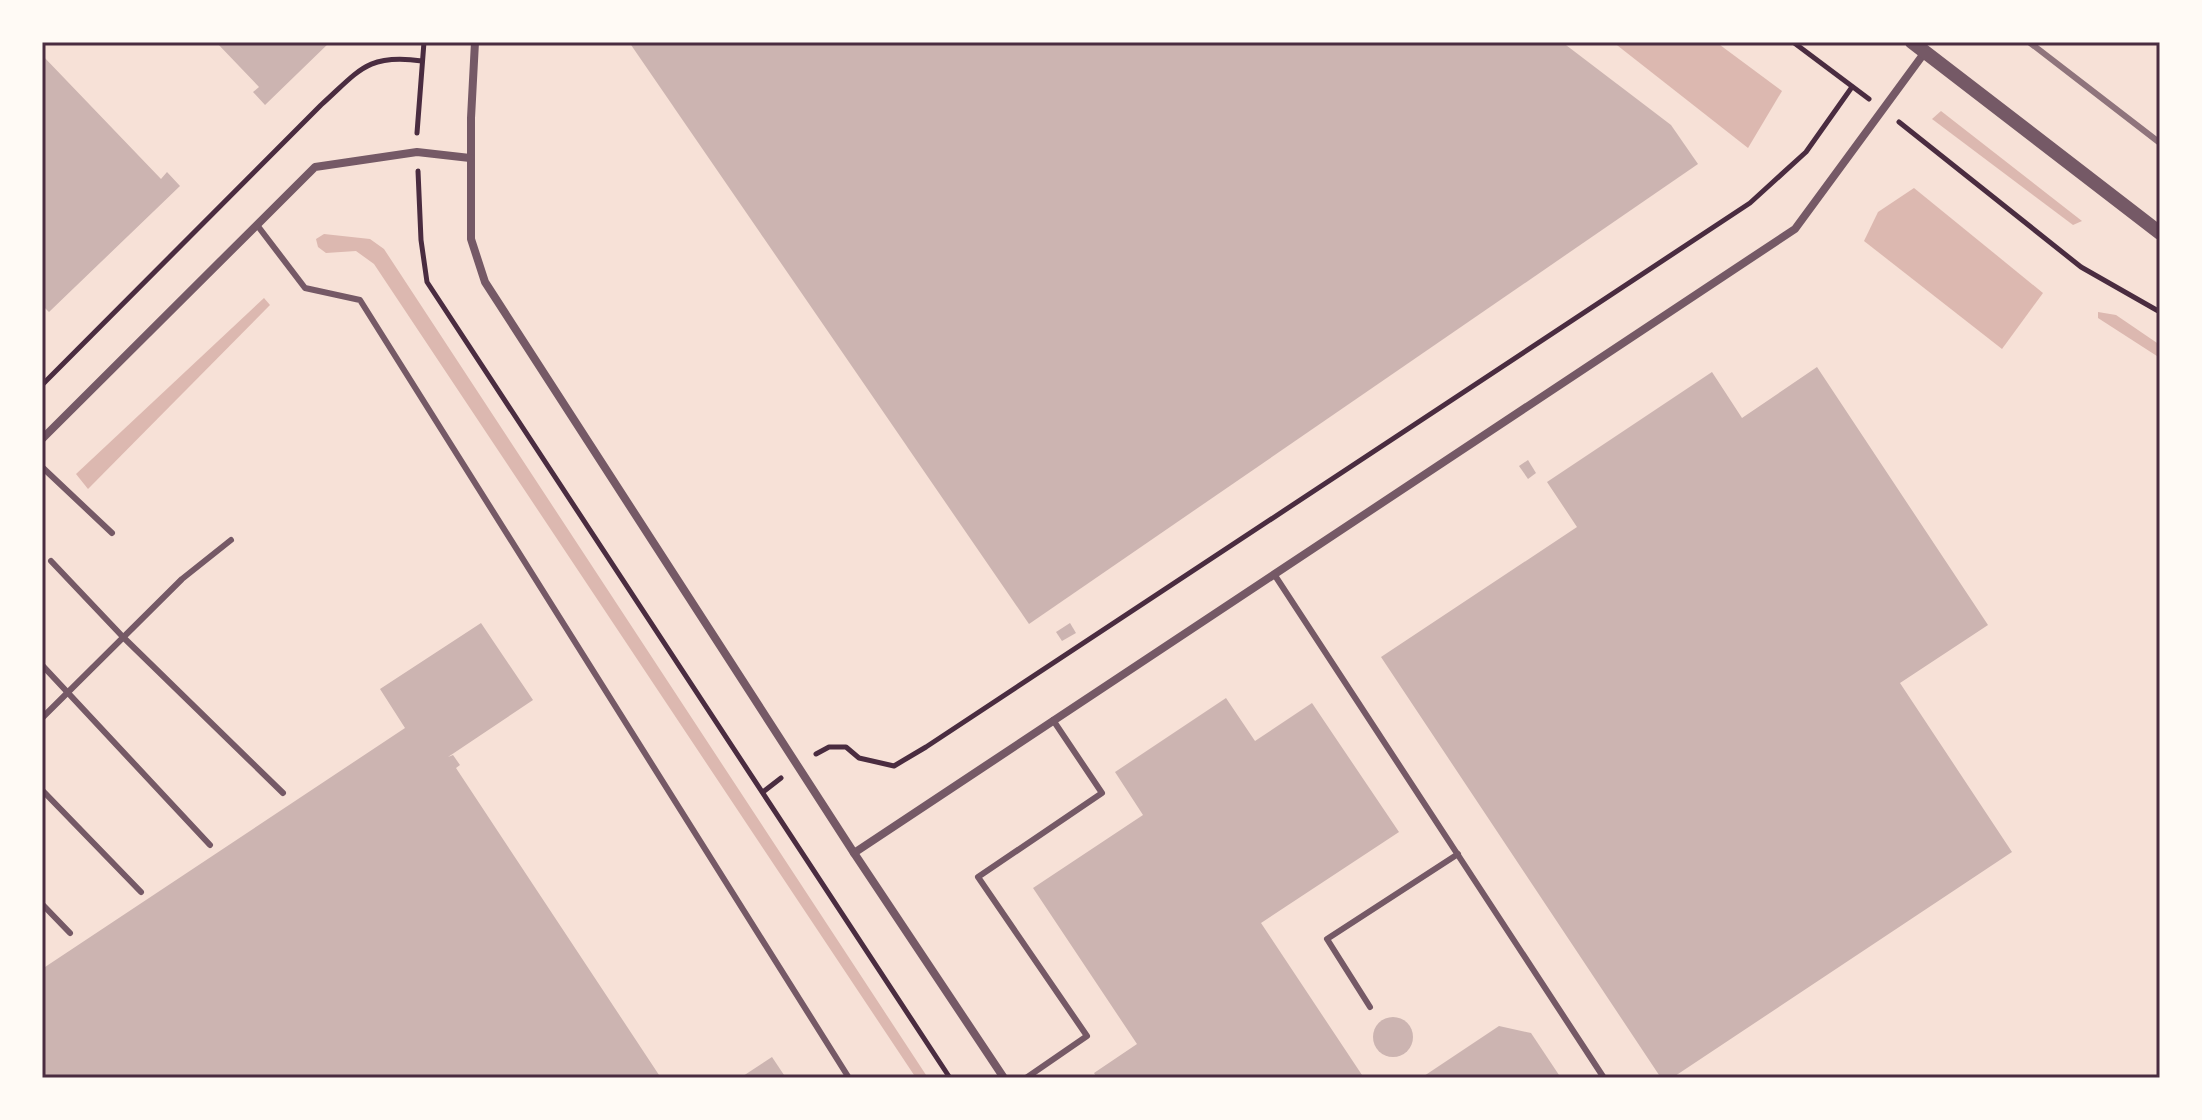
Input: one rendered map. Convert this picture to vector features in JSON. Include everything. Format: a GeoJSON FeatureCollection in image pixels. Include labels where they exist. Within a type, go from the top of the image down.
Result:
{"type":"FeatureCollection","features":[{"type":"Feature","properties":{"kind":"street"},"geometry":{"type":"LineString","coordinates":[[475,42],[470,158],[471,239],[485,282],[854,853],[1004,1078]]}},
{"type":"Feature","properties":{"kind":"street"},"geometry":{"type":"LineString","coordinates":[[1912,42],[2160,233]]}},
{"type":"Feature","properties":{"kind":"street"},"geometry":{"type":"LineString","coordinates":[[854,853],[1795,229],[1925,52]]}},
{"type":"Feature","properties":{"kind":"street"},"geometry":{"type":"LineString","coordinates":[[42,439],[315,167],[417,152],[470,158]]}},
{"type":"Feature","properties":{"kind":"lane"},"geometry":{"type":"LineString","coordinates":[[257,225],[305,288],[360,300],[849,1078]]}},
{"type":"Feature","properties":{"kind":"lane"},"geometry":{"type":"LineString","coordinates":[[42,467],[112,533]]}},
{"type":"Feature","properties":{"kind":"lane"},"geometry":{"type":"LineString","coordinates":[[42,718],[182,579],[231,540]]}},
{"type":"Feature","properties":{"kind":"lane"},"geometry":{"type":"LineString","coordinates":[[51,561],[123,637],[283,793]]}},
{"type":"Feature","properties":{"kind":"lane"},"geometry":{"type":"LineString","coordinates":[[1274,574],[1604,1078]]}},
{"type":"Feature","properties":{"kind":"lane"},"geometry":{"type":"LineString","coordinates":[[42,665],[210,845]]}},
{"type":"Feature","properties":{"kind":"lane"},"geometry":{"type":"LineString","coordinates":[[1026,1078],[1087,1036],[978,877],[1102,793],[1053,720]]}},
{"type":"Feature","properties":{"kind":"lane"},"geometry":{"type":"LineString","coordinates":[[42,790],[141,892]]}},
{"type":"Feature","properties":{"kind":"lane"},"geometry":{"type":"LineString","coordinates":[[1370,1007],[1327,939],[1458,854]]}},
{"type":"Feature","properties":{"kind":"lane"},"geometry":{"type":"LineString","coordinates":[[42,904],[70,933]]}},
{"type":"Feature","properties":{"kind":"path"},"geometry":{"type":"LineString","coordinates":[[424,42],[417,152],[421,240],[427,282],[950,1078]]}},
{"type":"Feature","properties":{"kind":"path"},"geometry":{"type":"LineString","coordinates":[[1793,42],[1987,189],[2081,267],[2160,312]]}},
{"type":"Feature","properties":{"kind":"path"},"geometry":{"type":"LineString","coordinates":[[42,385],[321,105],[365,66],[395,57],[422,61]]}},
{"type":"Feature","properties":{"kind":"path"},"geometry":{"type":"LineString","coordinates":[[763,792],[797,765],[829,747],[846,747],[859,758],[894,766],[926,747],[1750,203],[1806,152],[1852,87]]}},
{"type":"Feature","properties":{"kind":"shaded area"},"geometry":{"type":"Polygon","coordinates":[[[1613,42],[1716,42],[1782,91],[1748,148],[1613,42]]]}},
{"type":"Feature","properties":{"kind":"shaded area"},"geometry":{"type":"Polygon","coordinates":[[[1941,111],[2082,221],[2073,225],[1932,119],[1941,111]]]}},
{"type":"Feature","properties":{"kind":"shaded area"},"geometry":{"type":"Polygon","coordinates":[[[1914,188],[2043,293],[2002,349],[1864,241],[1878,212],[1914,188]]]}},
{"type":"Feature","properties":{"kind":"shaded area"},"geometry":{"type":"Polygon","coordinates":[[[324,234],[370,239],[384,249],[928,1078],[916,1078],[374,264],[356,251],[326,253],[318,247],[316,239],[324,234]]]}},
{"type":"Feature","properties":{"kind":"shaded area"},"geometry":{"type":"Polygon","coordinates":[[[264,298],[270,305],[88,489],[76,474],[264,298]]]}},
{"type":"Feature","properties":{"kind":"shaded area"},"geometry":{"type":"Polygon","coordinates":[[[2098,312],[2116,315],[2160,345],[2160,358],[2098,318],[2098,312]]]}},
{"type":"Feature","properties":{"kind":"building"},"geometry":{"type":"Polygon","coordinates":[[[216,42],[330,42],[265,105],[253,92],[259,87],[216,42]]]}},
{"type":"Feature","properties":{"kind":"building"},"geometry":{"type":"Polygon","coordinates":[[[629,42],[1562,42],[1671,125],[1698,164],[1029,624],[629,42]]]}},
{"type":"Feature","properties":{"kind":"building"},"geometry":{"type":"Polygon","coordinates":[[[42,55],[161,179],[167,172],[180,186],[49,312],[42,305],[42,55]]]}},
{"type":"Feature","properties":{"kind":"building"},"geometry":{"type":"Polygon","coordinates":[[[1817,367],[1988,625],[1900,683],[2012,852],[1672,1078],[1661,1078],[1381,657],[1577,527],[1547,482],[1712,372],[1742,418],[1817,367]]]}},
{"type":"Feature","properties":{"kind":"building"},"geometry":{"type":"Polygon","coordinates":[[[1528,460],[1536,473],[1528,479],[1519,466],[1528,460]]]}},
{"type":"Feature","properties":{"kind":"building"},"geometry":{"type":"Polygon","coordinates":[[[481,623],[533,700],[448,757],[453,755],[460,765],[456,768],[661,1078],[42,1078],[42,969],[405,728],[380,689],[481,623]]]}},
{"type":"Feature","properties":{"kind":"building"},"geometry":{"type":"Polygon","coordinates":[[[1070,623],[1076,633],[1062,641],[1056,632],[1070,623]]]}},
{"type":"Feature","properties":{"kind":"building"},"geometry":{"type":"Polygon","coordinates":[[[1226,698],[1255,741],[1312,703],[1399,832],[1261,923],[1364,1078],[1097,1078],[1094,1073],[1137,1044],[1033,888],[1143,815],[1115,772],[1226,698]]]}},
{"type":"Feature","properties":{"kind":"building"},"geometry":{"type":"Polygon","coordinates":[[[1393,1017],[1407,1023],[1413,1037],[1407,1051],[1393,1057],[1379,1051],[1373,1037],[1379,1023],[1393,1017]]]}},
{"type":"Feature","properties":{"kind":"building"},"geometry":{"type":"Polygon","coordinates":[[[1499,1026],[1531,1033],[1561,1078],[1421,1078],[1499,1026]]]}},
{"type":"Feature","properties":{"kind":"building"},"geometry":{"type":"Polygon","coordinates":[[[772,1057],[786,1078],[740,1078],[772,1057]]]}},
{"type":"Feature","properties":{"kind":"railway"},"geometry":{"type":"LineString","coordinates":[[2029,42],[2160,143]]}}]}
